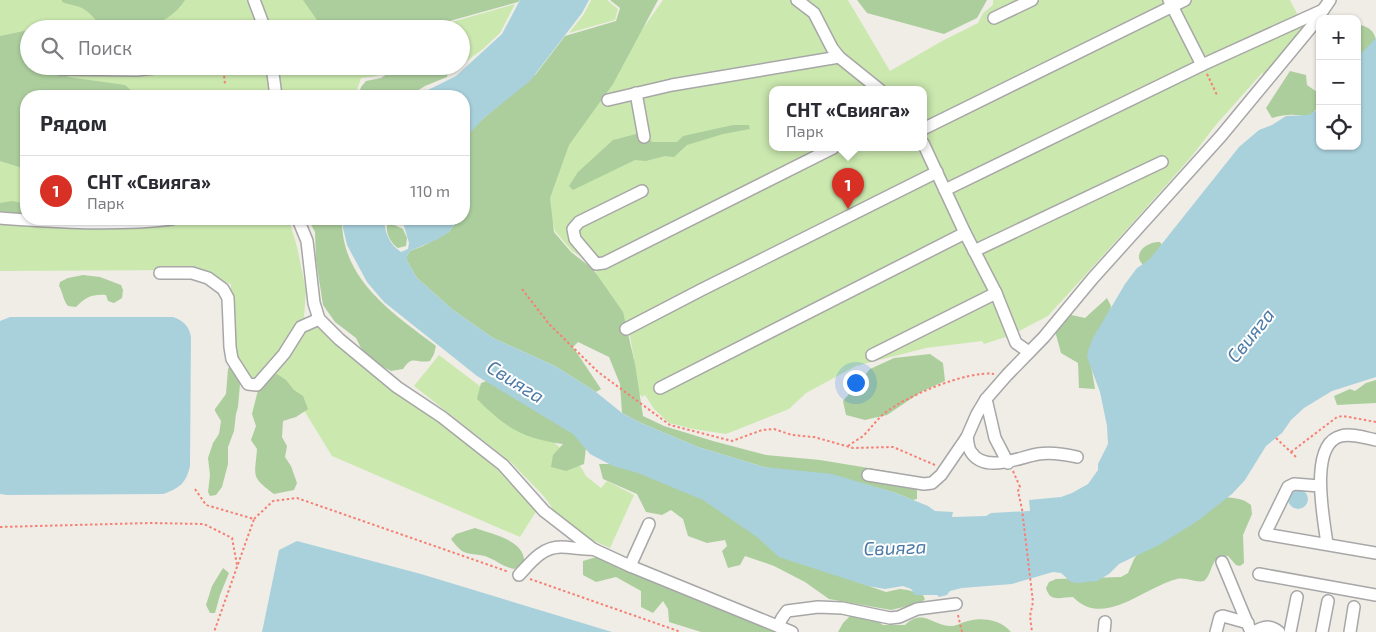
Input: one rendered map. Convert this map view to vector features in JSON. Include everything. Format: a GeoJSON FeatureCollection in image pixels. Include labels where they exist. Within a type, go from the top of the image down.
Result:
{"type":"FeatureCollection","features":[{"type":"Feature","properties":{"kind":"street"},"geometry":{"type":"LineString","coordinates":[[254,0],[262,20]]}},
{"type":"Feature","properties":{"kind":"street"},"geometry":{"type":"LineString","coordinates":[[797,0],[814,13],[838,57],[875,86]]}},
{"type":"Feature","properties":{"kind":"street"},"geometry":{"type":"LineString","coordinates":[[994,18],[1032,0]]}},
{"type":"Feature","properties":{"kind":"street"},"geometry":{"type":"LineString","coordinates":[[927,127],[1171,3],[1185,0]]}},
{"type":"Feature","properties":{"kind":"street"},"geometry":{"type":"LineString","coordinates":[[868,475],[924,484],[932,483],[941,475],[967,437],[977,414],[986,400],[1221,136],[1312,26],[1330,0]]}},
{"type":"Feature","properties":{"kind":"street"},"geometry":{"type":"LineString","coordinates":[[1171,3],[1203,65]]}},
{"type":"Feature","properties":{"kind":"street"},"geometry":{"type":"LineString","coordinates":[[946,190],[1203,65],[1323,10]]}},
{"type":"Feature","properties":{"kind":"street"},"geometry":{"type":"LineString","coordinates":[[608,100],[672,85],[838,57]]}},
{"type":"Feature","properties":{"kind":"street"},"geometry":{"type":"LineString","coordinates":[[273,75],[275,90]]}},
{"type":"Feature","properties":{"kind":"street"},"geometry":{"type":"LineString","coordinates":[[636,93],[644,137]]}},
{"type":"Feature","properties":{"kind":"street"},"geometry":{"type":"LineString","coordinates":[[642,191],[579,222],[573,229],[575,239],[596,264],[604,264],[827,151]]}},
{"type":"Feature","properties":{"kind":"street"},"geometry":{"type":"LineString","coordinates":[[927,151],[965,233],[996,293],[1016,343],[1029,352]]}},
{"type":"Feature","properties":{"kind":"street"},"geometry":{"type":"LineString","coordinates":[[974,251],[1162,162]]}},
{"type":"Feature","properties":{"kind":"street"},"geometry":{"type":"LineString","coordinates":[[626,329],[700,290],[938,172]]}},
{"type":"Feature","properties":{"kind":"street"},"geometry":{"type":"LineString","coordinates":[[0,218],[20,219]]}},
{"type":"Feature","properties":{"kind":"street"},"geometry":{"type":"LineString","coordinates":[[300,225],[307,241],[314,303],[318,319],[397,387],[442,417],[503,464],[544,511],[593,548],[630,566],[792,632]]}},
{"type":"Feature","properties":{"kind":"street"},"geometry":{"type":"LineString","coordinates":[[660,388],[965,233]]}},
{"type":"Feature","properties":{"kind":"street"},"geometry":{"type":"LineString","coordinates":[[160,273],[192,272],[208,278],[223,288],[228,298],[232,359],[248,384],[256,385],[284,354],[301,327],[318,319]]}},
{"type":"Feature","properties":{"kind":"street"},"geometry":{"type":"LineString","coordinates":[[872,355],[996,293]]}},
{"type":"Feature","properties":{"kind":"street"},"geometry":{"type":"LineString","coordinates":[[986,400],[995,438],[1008,463]]}},
{"type":"Feature","properties":{"kind":"street"},"geometry":{"type":"LineString","coordinates":[[1327,544],[1320,486],[1326,447],[1334,438],[1344,435],[1376,440]]}},
{"type":"Feature","properties":{"kind":"street"},"geometry":{"type":"LineString","coordinates":[[967,437],[970,451],[976,458],[991,463],[1008,463],[1037,454],[1060,453],[1077,457]]}},
{"type":"Feature","properties":{"kind":"street"},"geometry":{"type":"LineString","coordinates":[[1320,486],[1294,484],[1288,487],[1265,534],[1376,553]]}},
{"type":"Feature","properties":{"kind":"street"},"geometry":{"type":"LineString","coordinates":[[630,566],[649,524]]}},
{"type":"Feature","properties":{"kind":"street"},"geometry":{"type":"LineString","coordinates":[[519,576],[534,559],[548,548],[562,547],[580,550],[593,548]]}},
{"type":"Feature","properties":{"kind":"street"},"geometry":{"type":"LineString","coordinates":[[1222,562],[1251,629]]}},
{"type":"Feature","properties":{"kind":"street"},"geometry":{"type":"LineString","coordinates":[[1259,574],[1376,595]]}},
{"type":"Feature","properties":{"kind":"street"},"geometry":{"type":"LineString","coordinates":[[1290,632],[1296,597]]}},
{"type":"Feature","properties":{"kind":"street"},"geometry":{"type":"LineString","coordinates":[[1322,632],[1328,601]]}},
{"type":"Feature","properties":{"kind":"street"},"geometry":{"type":"LineString","coordinates":[[778,626],[787,612],[818,607],[842,608],[890,618],[917,608],[956,604]]}},
{"type":"Feature","properties":{"kind":"street"},"geometry":{"type":"LineString","coordinates":[[1350,632],[1354,607]]}},
{"type":"Feature","properties":{"kind":"street"},"geometry":{"type":"LineString","coordinates":[[1216,632],[1220,617],[1223,616],[1251,629],[1270,627],[1279,632]]}},
{"type":"Feature","properties":{"kind":"path"},"geometry":{"type":"LineString","coordinates":[[1203,65],[1217,95]]}},
{"type":"Feature","properties":{"kind":"path"},"geometry":{"type":"LineString","coordinates":[[224,75],[225,84]]}},
{"type":"Feature","properties":{"kind":"path"},"geometry":{"type":"LineString","coordinates":[[522,289],[549,324],[598,372],[670,425],[732,440],[762,430],[774,429],[792,435],[814,437],[847,447],[893,447],[935,465],[948,465]]}},
{"type":"Feature","properties":{"kind":"path"},"geometry":{"type":"LineString","coordinates":[[847,447],[864,435],[872,424],[886,412],[912,396],[940,385],[975,375],[988,373],[1007,376]]}},
{"type":"Feature","properties":{"kind":"path"},"geometry":{"type":"LineString","coordinates":[[1276,438],[1298,458]]}},
{"type":"Feature","properties":{"kind":"path"},"geometry":{"type":"LineString","coordinates":[[1008,463],[1020,487],[1018,491],[1022,509],[1033,602],[1030,616],[1032,632]]}},
{"type":"Feature","properties":{"kind":"path"},"geometry":{"type":"LineString","coordinates":[[195,489],[206,505],[254,519]]}},
{"type":"Feature","properties":{"kind":"path"},"geometry":{"type":"LineString","coordinates":[[214,632],[254,519],[273,501],[297,498],[681,632]]}},
{"type":"Feature","properties":{"kind":"path"},"geometry":{"type":"LineString","coordinates":[[0,527],[150,523],[204,524],[232,538],[237,565]]}},
{"type":"Feature","properties":{"kind":"path"},"geometry":{"type":"LineString","coordinates":[[956,604],[958,623],[962,632]]}},
{"type":"Feature","properties":{"kind":"green space"},"geometry":{"type":"Polygon","coordinates":[[[0,0],[311,0],[328,20],[20,20],[20,75],[377,75],[361,78],[357,90],[20,90],[20,225],[291,225],[306,290],[304,317],[357,357],[397,395],[427,412],[485,457],[537,510],[520,537],[332,456],[297,399],[249,381],[235,357],[231,313],[231,284],[191,270],[0,271],[0,0]]]}},
{"type":"Feature","properties":{"kind":"green space"},"geometry":{"type":"Polygon","coordinates":[[[62,0],[185,0],[178,9],[163,20],[96,20],[86,10],[62,2],[62,0]]]}},
{"type":"Feature","properties":{"kind":"green space"},"geometry":{"type":"Polygon","coordinates":[[[303,0],[520,0],[453,20],[317,20],[303,0]]]}},
{"type":"Feature","properties":{"kind":"green space"},"geometry":{"type":"Polygon","coordinates":[[[591,0],[607,0],[618,9],[615,20],[569,33],[584,14],[591,0]]]}},
{"type":"Feature","properties":{"kind":"green space"},"geometry":{"type":"Polygon","coordinates":[[[610,0],[658,0],[613,84],[569,145],[550,198],[554,232],[571,252],[593,269],[623,312],[635,364],[643,416],[664,426],[766,455],[820,460],[899,473],[917,483],[917,499],[913,500],[864,484],[764,467],[698,447],[641,423],[622,413],[620,384],[609,357],[578,342],[573,347],[601,389],[596,392],[555,366],[493,338],[453,310],[417,278],[407,261],[410,251],[449,232],[454,225],[470,225],[470,131],[536,74],[565,36],[616,21],[620,8],[610,0]]]}},
{"type":"Feature","properties":{"kind":"green space"},"geometry":{"type":"Polygon","coordinates":[[[663,0],[848,0],[890,71],[978,23],[983,13],[993,5],[993,0],[1290,0],[1305,29],[1266,76],[1262,73],[1215,126],[1192,156],[1048,316],[1009,336],[984,344],[982,341],[926,348],[856,366],[806,393],[789,409],[726,434],[669,423],[654,409],[645,395],[642,397],[633,386],[634,359],[629,330],[596,277],[596,270],[572,251],[555,231],[547,199],[567,144],[592,90],[646,24],[663,0]]]}},
{"type":"Feature","properties":{"kind":"green space"},"geometry":{"type":"Polygon","coordinates":[[[857,0],[987,0],[977,18],[944,34],[867,13],[857,0]]]}},
{"type":"Feature","properties":{"kind":"green space"},"geometry":{"type":"Polygon","coordinates":[[[515,4],[500,33],[470,58],[470,20],[459,20],[515,4]]]}},
{"type":"Feature","properties":{"kind":"green space"},"geometry":{"type":"Polygon","coordinates":[[[1361,25],[1371,30],[1376,40],[1361,59],[1361,25]]]}},
{"type":"Feature","properties":{"kind":"green space"},"geometry":{"type":"Polygon","coordinates":[[[20,32],[20,75],[68,75],[68,77],[125,85],[130,90],[20,90],[20,167],[0,161],[0,36],[20,32]]]}},
{"type":"Feature","properties":{"kind":"green space"},"geometry":{"type":"Polygon","coordinates":[[[1290,71],[1306,75],[1307,85],[1316,91],[1316,109],[1310,117],[1291,115],[1272,118],[1266,108],[1290,71]]]}},
{"type":"Feature","properties":{"kind":"green space"},"geometry":{"type":"Polygon","coordinates":[[[386,75],[448,75],[447,77],[419,90],[360,90],[366,81],[381,78],[386,75]]]}},
{"type":"Feature","properties":{"kind":"green space"},"geometry":{"type":"Polygon","coordinates":[[[733,125],[749,125],[750,129],[723,134],[687,145],[674,157],[665,156],[646,161],[635,160],[573,190],[569,186],[578,172],[613,140],[644,132],[652,142],[677,142],[683,136],[733,125]]]}},
{"type":"Feature","properties":{"kind":"green space"},"geometry":{"type":"Polygon","coordinates":[[[12,201],[20,203],[20,213],[0,211],[0,203],[12,201]]]}},
{"type":"Feature","properties":{"kind":"green space"},"geometry":{"type":"Polygon","coordinates":[[[311,225],[343,225],[344,241],[350,260],[360,277],[372,293],[387,307],[436,346],[430,361],[412,361],[406,364],[403,369],[391,371],[378,364],[362,350],[356,338],[335,322],[323,305],[316,260],[315,232],[311,225]]]}},
{"type":"Feature","properties":{"kind":"green space"},"geometry":{"type":"Polygon","coordinates":[[[387,225],[394,225],[403,229],[407,238],[406,246],[398,248],[392,243],[387,232],[387,225]]]}},
{"type":"Feature","properties":{"kind":"green space"},"geometry":{"type":"Polygon","coordinates":[[[1160,242],[1162,245],[1161,251],[1143,265],[1139,256],[1142,249],[1151,243],[1160,242]]]}},
{"type":"Feature","properties":{"kind":"green space"},"geometry":{"type":"Polygon","coordinates":[[[83,275],[100,277],[121,285],[123,290],[122,298],[114,303],[108,301],[106,295],[97,295],[86,299],[76,307],[68,306],[59,286],[60,282],[83,275]]]}},
{"type":"Feature","properties":{"kind":"green space"},"geometry":{"type":"Polygon","coordinates":[[[1107,298],[1111,306],[1105,335],[1091,365],[1095,389],[1079,388],[1078,363],[1061,353],[1055,331],[1067,314],[1085,318],[1107,298]]]}},
{"type":"Feature","properties":{"kind":"green space"},"geometry":{"type":"Polygon","coordinates":[[[930,354],[943,363],[945,381],[921,392],[887,415],[865,420],[846,415],[843,401],[870,369],[894,358],[930,354]]]}},
{"type":"Feature","properties":{"kind":"green space"},"geometry":{"type":"Polygon","coordinates":[[[439,355],[556,444],[581,467],[586,476],[601,488],[607,481],[634,495],[610,548],[590,539],[552,509],[541,493],[512,463],[414,386],[439,355]]]}},
{"type":"Feature","properties":{"kind":"green space"},"geometry":{"type":"Polygon","coordinates":[[[231,364],[239,377],[238,407],[234,431],[228,447],[228,464],[222,487],[216,495],[210,496],[208,492],[210,475],[208,458],[213,443],[219,434],[221,421],[215,409],[226,394],[228,369],[231,364]]]}},
{"type":"Feature","properties":{"kind":"green space"},"geometry":{"type":"Polygon","coordinates":[[[277,374],[303,396],[308,409],[296,417],[283,421],[282,437],[287,446],[285,457],[291,466],[297,483],[294,490],[274,494],[261,483],[256,475],[257,449],[251,440],[256,426],[252,414],[258,390],[268,378],[277,374]]]}},
{"type":"Feature","properties":{"kind":"green space"},"geometry":{"type":"Polygon","coordinates":[[[500,376],[587,440],[584,464],[566,471],[551,467],[553,455],[563,444],[525,435],[506,424],[477,399],[481,383],[500,376]]]}},
{"type":"Feature","properties":{"kind":"green space"},"geometry":{"type":"Polygon","coordinates":[[[1376,380],[1376,403],[1337,405],[1334,396],[1350,389],[1355,391],[1366,383],[1376,380]]]}},
{"type":"Feature","properties":{"kind":"green space"},"geometry":{"type":"Polygon","coordinates":[[[599,464],[631,464],[693,491],[837,575],[886,592],[900,589],[908,590],[923,595],[925,599],[921,603],[891,610],[829,599],[805,582],[774,566],[745,556],[740,565],[728,568],[722,551],[727,546],[725,540],[707,543],[688,536],[683,519],[671,510],[662,515],[646,512],[637,494],[603,479],[599,464]]]}},
{"type":"Feature","properties":{"kind":"green space"},"geometry":{"type":"Polygon","coordinates":[[[1220,497],[1240,499],[1251,505],[1252,514],[1243,535],[1244,563],[1240,566],[1236,565],[1228,556],[1222,556],[1215,561],[1204,581],[1177,579],[1164,583],[1124,603],[1098,609],[1085,606],[1073,597],[1056,598],[1048,593],[1046,588],[1049,582],[1056,579],[1121,577],[1128,573],[1134,559],[1142,548],[1220,497]]]}},
{"type":"Feature","properties":{"kind":"green space"},"geometry":{"type":"Polygon","coordinates":[[[475,528],[507,539],[514,544],[520,549],[524,564],[514,569],[510,568],[485,556],[462,551],[451,539],[456,534],[475,528]]]}},
{"type":"Feature","properties":{"kind":"green space"},"geometry":{"type":"Polygon","coordinates":[[[603,555],[780,632],[701,632],[669,622],[668,609],[663,601],[653,613],[641,607],[641,591],[616,577],[596,582],[583,575],[583,561],[603,555]]]}},
{"type":"Feature","properties":{"kind":"green space"},"geometry":{"type":"Polygon","coordinates":[[[223,568],[229,573],[215,613],[210,613],[206,605],[212,586],[223,568]]]}},
{"type":"Feature","properties":{"kind":"green space"},"geometry":{"type":"Polygon","coordinates":[[[852,614],[873,618],[883,625],[905,625],[917,618],[923,618],[946,626],[953,626],[966,621],[991,620],[1011,632],[838,632],[843,623],[852,614]]]}},
{"type":"Feature","properties":{"kind":"water"},"geometry":{"type":"Polygon","coordinates":[[[520,0],[589,0],[582,13],[530,81],[485,117],[470,133],[470,90],[428,90],[457,75],[470,75],[470,63],[502,34],[520,0]]]}},
{"type":"Feature","properties":{"kind":"water","name":"Свияга"},"geometry":{"type":"Polygon","coordinates":[[[1376,38],[1376,377],[1332,391],[1304,408],[1291,420],[1282,433],[1266,446],[1245,480],[1232,494],[1196,522],[1159,545],[1119,564],[1109,574],[1097,581],[1071,582],[1061,573],[1053,572],[1012,584],[962,588],[950,591],[947,595],[939,597],[937,595],[915,595],[911,589],[903,586],[885,589],[868,586],[779,557],[757,537],[703,500],[638,473],[613,466],[590,454],[573,434],[477,376],[384,302],[367,282],[347,245],[343,228],[343,225],[385,225],[388,238],[401,252],[408,249],[409,243],[404,225],[454,225],[449,232],[438,239],[410,251],[407,261],[417,278],[453,310],[493,338],[555,366],[596,392],[622,413],[698,447],[764,467],[832,474],[896,493],[928,506],[935,511],[953,512],[952,517],[986,516],[991,513],[1030,511],[1029,500],[1061,497],[1072,493],[1088,484],[1098,470],[1098,464],[1108,444],[1107,426],[1100,392],[1087,357],[1093,338],[1125,284],[1137,268],[1149,260],[1239,147],[1259,130],[1272,125],[1286,116],[1309,115],[1316,111],[1316,150],[1361,150],[1361,54],[1376,38]]]}},
{"type":"Feature","properties":{"kind":"water"},"geometry":{"type":"Polygon","coordinates":[[[10,317],[173,317],[185,324],[191,337],[190,466],[184,481],[174,489],[163,494],[0,494],[0,321],[10,317]]]}},
{"type":"Feature","properties":{"kind":"water"},"geometry":{"type":"Polygon","coordinates":[[[1298,489],[1305,492],[1308,499],[1305,506],[1298,509],[1291,506],[1288,499],[1291,492],[1298,489]]]}},
{"type":"Feature","properties":{"kind":"water"},"geometry":{"type":"Polygon","coordinates":[[[297,541],[421,574],[612,632],[262,632],[279,550],[297,541]]]}},
{"type":"Feature","properties":{"kind":"place","name":"СНТ «Свияга»"},"geometry":{"type":"Point","coordinates":[848,209]}}]}
